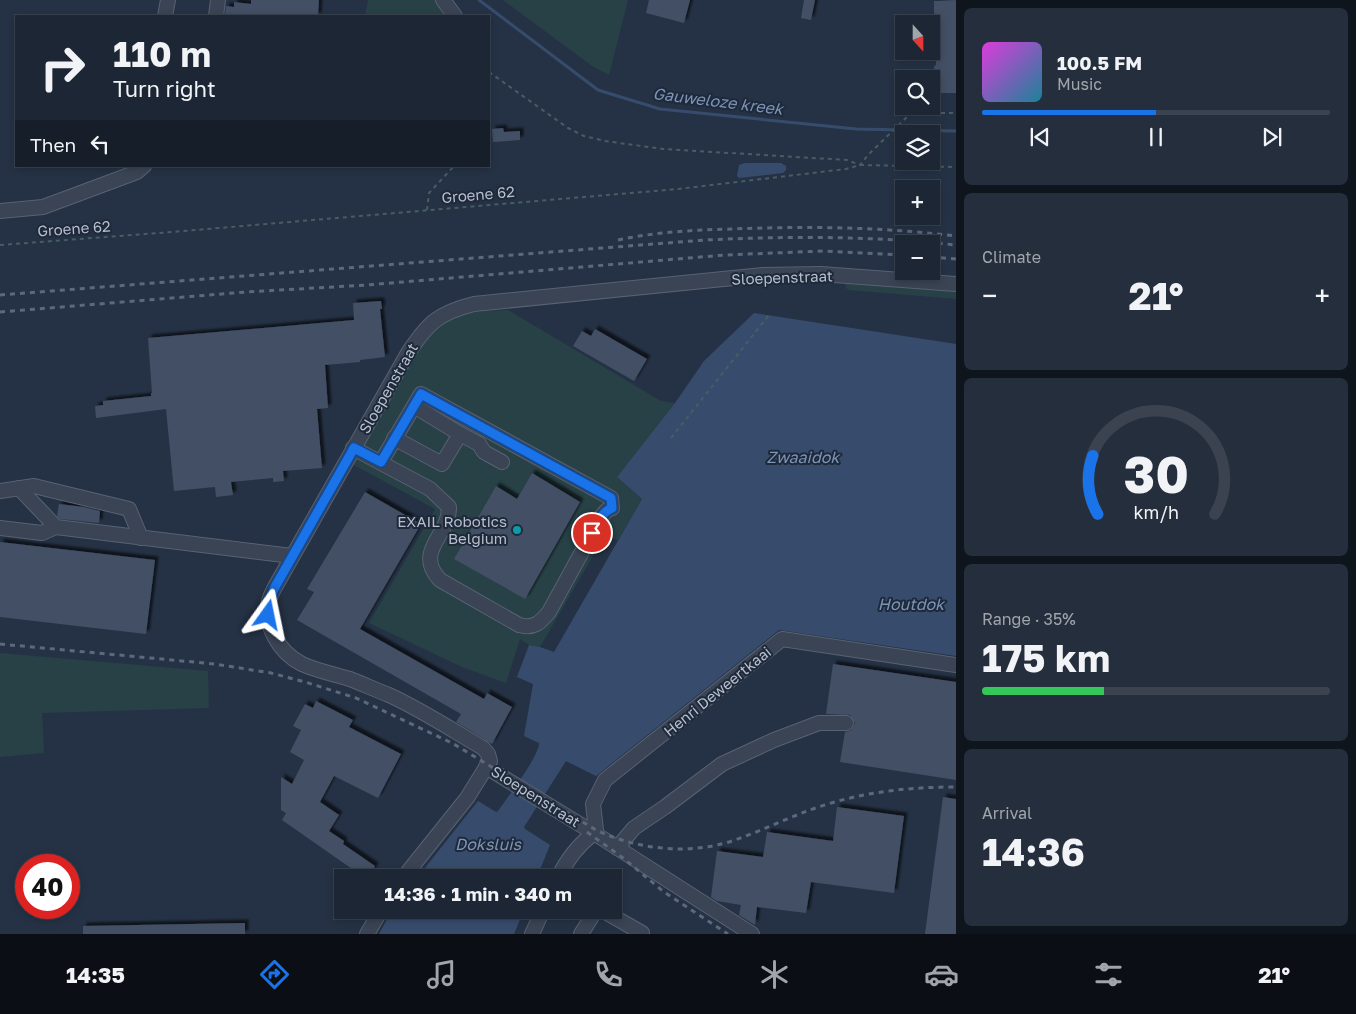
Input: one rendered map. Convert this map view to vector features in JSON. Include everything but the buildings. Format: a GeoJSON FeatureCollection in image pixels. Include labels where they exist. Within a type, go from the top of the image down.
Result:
{"type":"FeatureCollection","features":[{"type":"Feature","properties":{"kind":"street"},"geometry":{"type":"LineString","coordinates":[[165,15],[168,0]]}},
{"type":"Feature","properties":{"kind":"street"},"geometry":{"type":"LineString","coordinates":[[216,15],[218,0]]}},
{"type":"Feature","properties":{"kind":"street"},"geometry":{"type":"LineString","coordinates":[[443,0],[454,15]]}},
{"type":"Feature","properties":{"kind":"street"},"geometry":{"type":"LineString","coordinates":[[0,211],[43,207],[138,172],[143,167]]}},
{"type":"Feature","properties":{"kind":"street","name":"Sloepenstraat"},"geometry":{"type":"LineString","coordinates":[[752,934],[594,833],[486,767],[490,761],[486,750],[417,709],[376,690],[301,664],[284,651],[270,629],[269,601],[292,556],[420,335],[429,324],[442,314],[456,308],[474,304],[763,275],[821,274],[956,284]]}},
{"type":"Feature","properties":{"kind":"street"},"geometry":{"type":"LineString","coordinates":[[354,448],[430,489],[449,507],[449,516],[434,542],[429,558],[432,572],[440,580],[519,625],[528,628],[541,622],[549,612],[601,517],[606,510],[612,508],[611,498],[421,394],[381,462]]}},
{"type":"Feature","properties":{"kind":"street"},"geometry":{"type":"LineString","coordinates":[[414,406],[478,444],[484,452],[502,462]]}},
{"type":"Feature","properties":{"kind":"street"},"geometry":{"type":"LineString","coordinates":[[394,438],[442,464],[460,434]]}},
{"type":"Feature","properties":{"kind":"street"},"geometry":{"type":"LineString","coordinates":[[0,491],[34,486],[129,509],[141,538]]}},
{"type":"Feature","properties":{"kind":"street"},"geometry":{"type":"LineString","coordinates":[[19,488],[56,527]]}},
{"type":"Feature","properties":{"kind":"street"},"geometry":{"type":"LineString","coordinates":[[0,528],[42,533],[56,527],[292,556]]}},
{"type":"Feature","properties":{"kind":"street","name":"Henri Deweertkaai"},"geometry":{"type":"LineString","coordinates":[[594,833],[596,830],[593,804],[605,780],[782,640],[956,665]]}},
{"type":"Feature","properties":{"kind":"street"},"geometry":{"type":"LineString","coordinates":[[617,848],[634,828],[722,764],[774,740],[819,723],[846,723]]}},
{"type":"Feature","properties":{"kind":"street"},"geometry":{"type":"LineString","coordinates":[[410,869],[467,798],[486,767]]}},
{"type":"Feature","properties":{"kind":"street"},"geometry":{"type":"LineString","coordinates":[[562,869],[574,851],[594,833]]}},
{"type":"Feature","properties":{"kind":"street"},"geometry":{"type":"LineString","coordinates":[[367,934],[376,919]]}},
{"type":"Feature","properties":{"kind":"street"},"geometry":{"type":"LineString","coordinates":[[532,934],[539,919]]}},
{"type":"Feature","properties":{"kind":"street"},"geometry":{"type":"LineString","coordinates":[[581,934],[590,919]]}},
{"type":"Feature","properties":{"kind":"street"},"geometry":{"type":"LineString","coordinates":[[618,919],[642,934]]}},
{"type":"Feature","properties":{"kind":"path"},"geometry":{"type":"LineString","coordinates":[[490,73],[568,128],[584,136],[632,146],[663,149],[846,160],[860,165],[911,113],[956,113]]}},
{"type":"Feature","properties":{"kind":"path","name":"Groene 62"},"geometry":{"type":"LineString","coordinates":[[0,245],[668,190],[846,169],[860,165],[956,167]]}},
{"type":"Feature","properties":{"kind":"path"},"geometry":{"type":"LineString","coordinates":[[427,210],[429,193],[453,167]]}},
{"type":"Feature","properties":{"kind":"path"},"geometry":{"type":"LineString","coordinates":[[671,438],[769,315]]}},
{"type":"Feature","properties":{"kind":"green space"},"geometry":{"type":"Polygon","coordinates":[[[368,0],[454,0],[453,15],[365,15],[368,0]]]}},
{"type":"Feature","properties":{"kind":"green space"},"geometry":{"type":"Polygon","coordinates":[[[503,0],[628,0],[609,75],[592,66],[503,0]]]}},
{"type":"Feature","properties":{"kind":"green space"},"geometry":{"type":"Polygon","coordinates":[[[845,283],[956,291],[956,299],[849,290],[846,288],[845,283]]]}},
{"type":"Feature","properties":{"kind":"green space"},"geometry":{"type":"Polygon","coordinates":[[[508,310],[661,401],[675,403],[617,477],[642,499],[618,540],[604,537],[540,647],[529,645],[520,639],[506,683],[462,667],[369,623],[435,509],[352,464],[409,364],[432,334],[451,319],[464,314],[508,310]]]}},
{"type":"Feature","properties":{"kind":"green space"},"geometry":{"type":"Polygon","coordinates":[[[0,653],[208,671],[209,708],[42,713],[44,753],[0,757],[0,653]]]}},
{"type":"Feature","properties":{"kind":"water"},"geometry":{"type":"Polygon","coordinates":[[[745,163],[781,163],[786,166],[786,170],[783,173],[739,178],[737,176],[739,165],[745,163]]]}},
{"type":"Feature","properties":{"kind":"water","name":"Zwaaidok"},"geometry":{"type":"Polygon","coordinates":[[[754,313],[956,344],[956,656],[779,630],[596,776],[566,761],[524,827],[550,845],[540,869],[424,869],[478,801],[496,812],[498,811],[534,757],[539,743],[524,736],[533,684],[517,677],[529,645],[554,652],[642,499],[617,477],[675,403],[704,361],[754,313]]]}},
{"type":"Feature","properties":{"kind":"water"},"geometry":{"type":"Polygon","coordinates":[[[387,919],[520,919],[514,934],[379,934],[387,919]]]}},
{"type":"Feature","properties":{"kind":"waterway","name":"Gauweloze kreek"},"geometry":{"type":"LineString","coordinates":[[479,0],[598,90],[660,109],[856,129],[956,131]]}},
{"type":"Feature","properties":{"kind":"railway"},"geometry":{"type":"LineString","coordinates":[[618,240],[646,235],[717,229],[788,228],[872,229],[956,236]]}},
{"type":"Feature","properties":{"kind":"railway"},"geometry":{"type":"LineString","coordinates":[[0,295],[705,240],[830,238],[956,245]]}},
{"type":"Feature","properties":{"kind":"railway"},"geometry":{"type":"LineString","coordinates":[[0,312],[246,292],[367,285],[725,255],[823,251],[895,255]]}},
{"type":"Feature","properties":{"kind":"railway"},"geometry":{"type":"LineString","coordinates":[[940,258],[956,259]]}},
{"type":"Feature","properties":{"kind":"railway"},"geometry":{"type":"LineString","coordinates":[[0,644],[215,664],[271,673],[305,682],[356,698],[452,743],[596,830],[612,837],[644,846],[678,849],[712,846],[742,838],[828,804],[860,796],[892,791],[956,787]]}},
{"type":"Feature","properties":{"kind":"railway"},"geometry":{"type":"LineString","coordinates":[[587,832],[623,858],[664,892],[728,934]]}},
{"type":"Feature","properties":{"kind":"place","name":"EXAIL Robotics Belgium"},"geometry":{"type":"Point","coordinates":[517,530]}},
{"type":"Feature","properties":{"kind":"route"},"geometry":{"type":"LineString","coordinates":[[268,615],[269,601],[275,587],[354,448],[381,462],[385,452],[421,394],[611,498],[612,508],[606,510],[592,533]]}},
{"type":"Feature","properties":{"kind":"water label","name":"Houtdok"},"geometry":{"type":"Point","coordinates":[911,604]}},
{"type":"Feature","properties":{"kind":"water label","name":"Doksluis"},"geometry":{"type":"Point","coordinates":[488,844]}}]}
